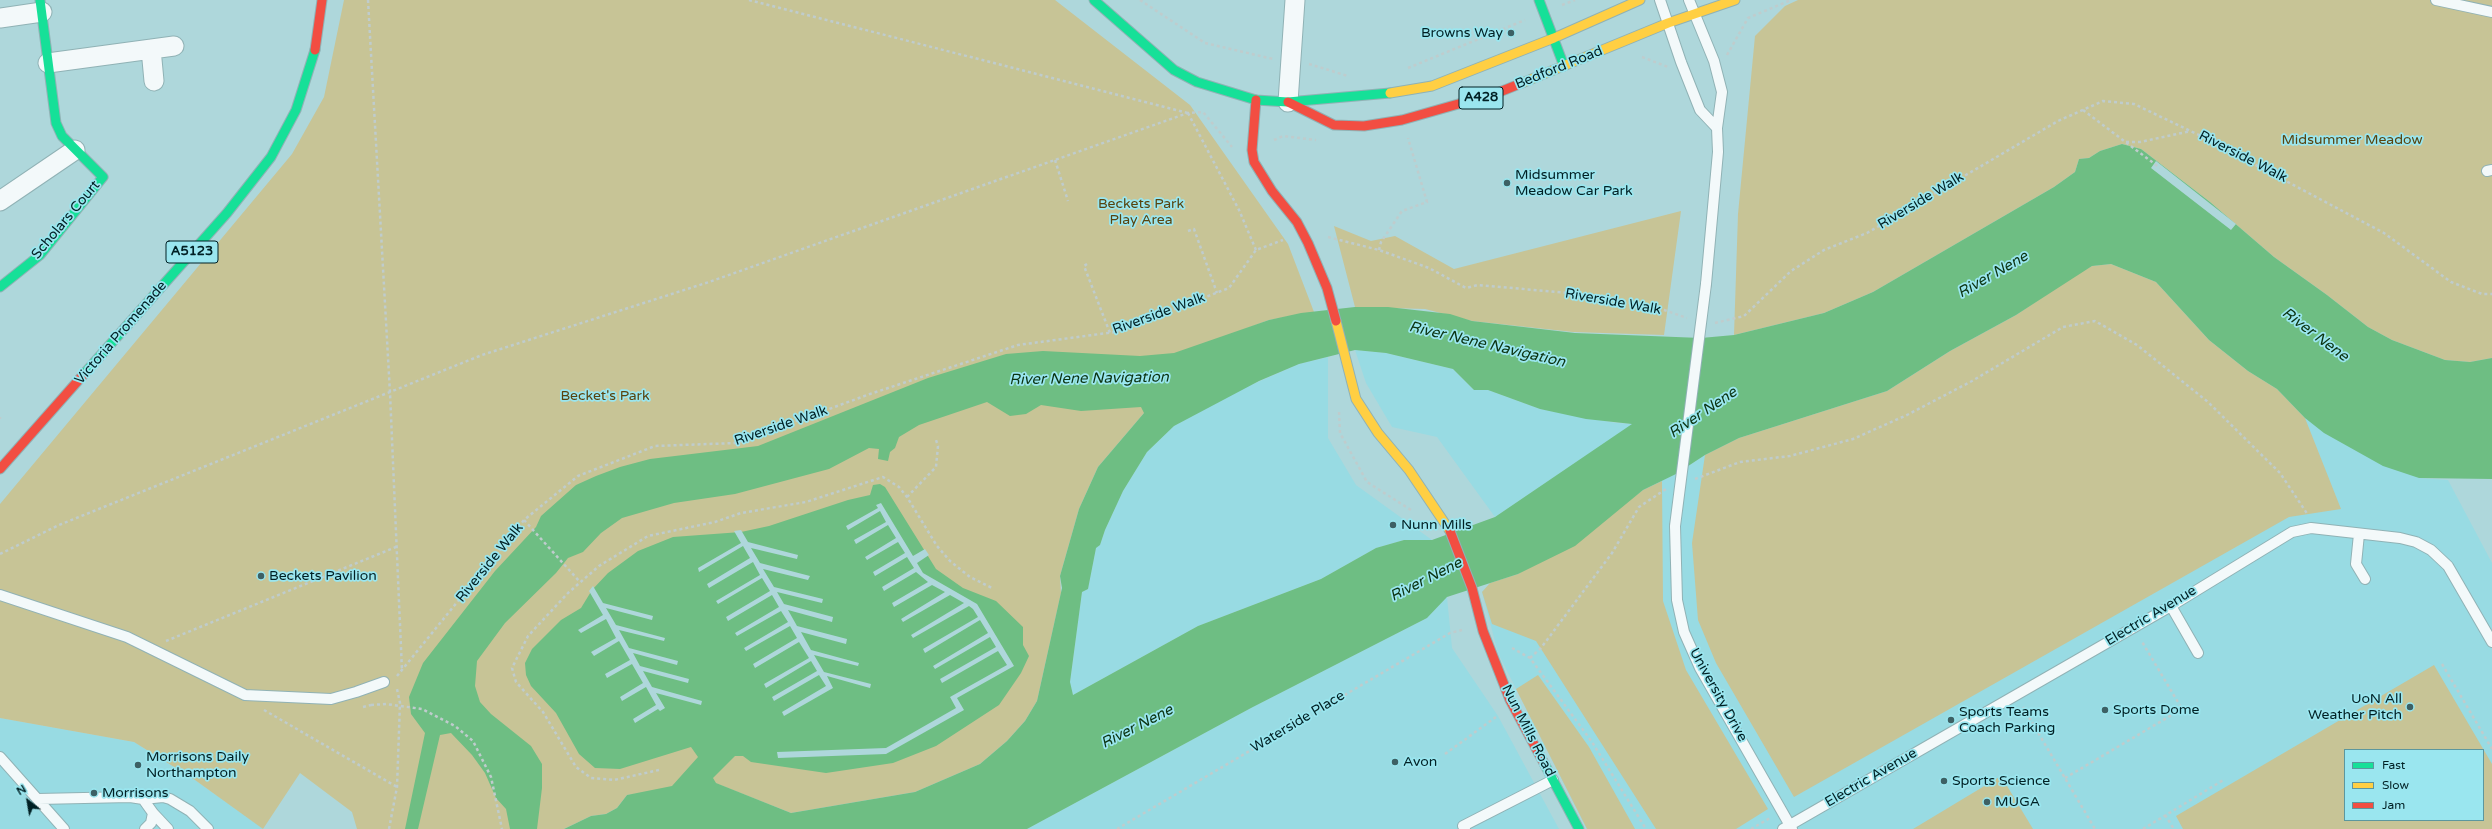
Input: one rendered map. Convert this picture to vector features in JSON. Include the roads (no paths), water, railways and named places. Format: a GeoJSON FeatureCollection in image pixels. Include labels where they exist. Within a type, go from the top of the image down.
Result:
{"type":"FeatureCollection","features":[{"type":"Feature","properties":{"kind":"main road","name":"Victoria Promenade"},"geometry":{"type":"LineString","coordinates":[[0,469],[221,219],[271,157],[296,110],[305,83],[318,42],[322,0]]}},
{"type":"Feature","properties":{"kind":"main road","name":"Bedford Road"},"geometry":{"type":"LineString","coordinates":[[1094,0],[1174,70],[1197,82],[1256,100],[1288,102],[1377,95],[1432,86],[1554,38],[1640,0]]}},
{"type":"Feature","properties":{"kind":"main road"},"geometry":{"type":"LineString","coordinates":[[1539,0],[1564,66]]}},
{"type":"Feature","properties":{"kind":"main road","name":"Bedford Road"},"geometry":{"type":"LineString","coordinates":[[1288,102],[1334,125],[1364,126],[1402,120],[1497,93],[1668,23],[1735,0]]}},
{"type":"Feature","properties":{"kind":"main road","name":"Scholars Court"},"geometry":{"type":"LineString","coordinates":[[0,287],[40,255],[102,178],[62,136],[56,123],[41,6]]}},
{"type":"Feature","properties":{"kind":"main road","name":"Nun Mills Road"},"geometry":{"type":"LineString","coordinates":[[1256,100],[1252,150],[1254,162],[1272,191],[1297,222],[1327,288],[1356,399],[1378,433],[1409,470],[1450,531],[1472,588],[1483,631],[1510,700],[1579,829]]}},
{"type":"Feature","properties":{"kind":"street"},"geometry":{"type":"LineString","coordinates":[[1288,102],[1294,0]]}},
{"type":"Feature","properties":{"kind":"street","name":"Scholars Court"},"geometry":{"type":"LineString","coordinates":[[0,18],[41,6]]}},
{"type":"Feature","properties":{"kind":"street"},"geometry":{"type":"LineString","coordinates":[[48,63],[174,46]]}},
{"type":"Feature","properties":{"kind":"street"},"geometry":{"type":"LineString","coordinates":[[151,49],[154,81]]}},
{"type":"Feature","properties":{"kind":"street"},"geometry":{"type":"LineString","coordinates":[[0,201],[75,150]]}},
{"type":"Feature","properties":{"kind":"lane"},"geometry":{"type":"LineString","coordinates":[[1660,0],[1700,110],[1716,128]]}},
{"type":"Feature","properties":{"kind":"lane"},"geometry":{"type":"LineString","coordinates":[[1689,0],[1714,61],[1722,92],[1716,128]]}},
{"type":"Feature","properties":{"kind":"lane"},"geometry":{"type":"LineString","coordinates":[[2436,0],[2492,12]]}},
{"type":"Feature","properties":{"kind":"lane","name":"University Drive"},"geometry":{"type":"LineString","coordinates":[[1716,128],[1718,152],[1706,284],[1675,526],[1676,600],[1684,632],[1700,668],[1782,811],[1789,828]]}},
{"type":"Feature","properties":{"kind":"lane","name":"Electric Avenue"},"geometry":{"type":"LineString","coordinates":[[1789,828],[2015,695],[2171,606],[2272,542],[2292,532],[2311,528],[2400,538],[2416,542],[2431,550],[2448,566],[2487,622],[2492,642]]}},
{"type":"Feature","properties":{"kind":"lane"},"geometry":{"type":"LineString","coordinates":[[2359,534],[2356,564],[2365,579]]}},
{"type":"Feature","properties":{"kind":"lane"},"geometry":{"type":"LineString","coordinates":[[0,595],[127,637],[245,695],[277,695],[302,699],[331,698],[356,692],[384,682]]}},
{"type":"Feature","properties":{"kind":"lane"},"geometry":{"type":"LineString","coordinates":[[2171,606],[2198,653]]}},
{"type":"Feature","properties":{"kind":"lane"},"geometry":{"type":"LineString","coordinates":[[0,757],[64,829]]}},
{"type":"Feature","properties":{"kind":"lane"},"geometry":{"type":"LineString","coordinates":[[1465,829],[1463,826],[1553,780]]}},
{"type":"Feature","properties":{"kind":"lane"},"geometry":{"type":"LineString","coordinates":[[38,799],[130,797],[144,799],[163,797],[170,799],[190,811],[208,829]]}},
{"type":"Feature","properties":{"kind":"lane"},"geometry":{"type":"LineString","coordinates":[[144,799],[168,829]]}},
{"type":"Feature","properties":{"kind":"lane"},"geometry":{"type":"LineString","coordinates":[[145,829],[151,823],[154,813]]}},
{"type":"Feature","properties":{"kind":"water"},"geometry":{"type":"Polygon","coordinates":[[[2122,144],[2141,149],[2210,202],[2274,257],[2368,327],[2392,340],[2445,360],[2470,362],[2492,358],[2492,479],[2419,478],[2383,466],[2324,433],[2305,418],[2277,389],[2248,371],[2209,340],[2156,282],[2111,264],[2092,266],[2016,315],[1950,351],[1887,391],[1739,438],[1705,455],[1676,474],[1643,490],[1575,546],[1518,574],[1447,597],[1427,618],[1251,708],[1027,829],[564,829],[591,816],[606,814],[617,808],[627,795],[672,786],[698,757],[691,747],[620,769],[595,768],[579,754],[556,713],[531,686],[526,675],[525,663],[532,649],[561,620],[581,608],[592,590],[608,573],[638,551],[673,537],[741,532],[769,526],[848,500],[870,495],[873,485],[880,484],[885,487],[936,569],[963,588],[996,601],[1023,627],[1023,645],[1029,656],[1021,673],[999,705],[936,746],[893,763],[826,773],[751,762],[743,756],[735,756],[713,778],[716,783],[791,813],[915,792],[980,764],[1007,741],[1025,721],[1037,701],[1062,588],[1060,576],[1079,509],[1098,467],[1144,413],[1141,407],[1081,411],[1041,405],[1026,414],[1010,416],[987,402],[919,425],[899,437],[895,448],[890,452],[888,461],[878,459],[879,449],[869,448],[829,469],[735,494],[674,503],[622,518],[601,533],[583,552],[568,558],[556,573],[505,623],[477,661],[475,686],[480,702],[491,714],[531,746],[542,764],[542,788],[537,829],[510,829],[506,809],[496,798],[485,773],[472,755],[451,733],[440,735],[418,829],[405,829],[425,733],[411,714],[409,697],[423,663],[495,571],[536,527],[541,516],[576,485],[596,476],[620,467],[650,459],[758,446],[928,378],[1006,354],[1043,351],[1140,356],[1174,353],[1269,320],[1301,313],[1355,307],[1388,307],[1450,314],[1472,321],[1575,333],[1701,338],[1734,335],[1824,313],[1873,292],[2054,187],[2075,172],[2079,159],[2089,158],[2100,151],[2122,144]],[[1355,350],[1299,364],[1259,381],[1174,426],[1147,452],[1123,491],[1105,530],[1100,545],[1096,548],[1088,589],[1082,592],[1070,682],[1073,695],[1198,626],[1321,579],[1376,548],[1404,540],[1432,540],[1495,517],[1632,424],[1586,419],[1540,409],[1488,390],[1474,390],[1453,369],[1386,353],[1355,350]]]}},
{"type":"Feature","properties":{"kind":"place","name":"Browns Way"},"geometry":{"type":"Point","coordinates":[1511,33]}},
{"type":"Feature","properties":{"kind":"place","name":"Midsummer Meadow Car Park"},"geometry":{"type":"Point","coordinates":[1507,183]}},
{"type":"Feature","properties":{"kind":"place","name":"Nunn Mills"},"geometry":{"type":"Point","coordinates":[1393,525]}},
{"type":"Feature","properties":{"kind":"place","name":"Beckets Pavilion"},"geometry":{"type":"Point","coordinates":[261,576]}},
{"type":"Feature","properties":{"kind":"place","name":"UoN All Weather Pitch"},"geometry":{"type":"Point","coordinates":[2410,707]}},
{"type":"Feature","properties":{"kind":"place","name":"Sports Dome"},"geometry":{"type":"Point","coordinates":[2105,710]}},
{"type":"Feature","properties":{"kind":"place","name":"Sports Teams Coach Parking"},"geometry":{"type":"Point","coordinates":[1951,720]}},
{"type":"Feature","properties":{"kind":"place","name":"Avon"},"geometry":{"type":"Point","coordinates":[1395,762]}},
{"type":"Feature","properties":{"kind":"place","name":"Morrisons Daily Northampton"},"geometry":{"type":"Point","coordinates":[138,765]}},
{"type":"Feature","properties":{"kind":"place","name":"Sports Science"},"geometry":{"type":"Point","coordinates":[1944,781]}},
{"type":"Feature","properties":{"kind":"place","name":"Morrisons"},"geometry":{"type":"Point","coordinates":[94,793]}},
{"type":"Feature","properties":{"kind":"place","name":"MUGA"},"geometry":{"type":"Point","coordinates":[1987,802]}},
{"type":"Feature","properties":{"kind":"park label","name":"Midsummer Meadow"},"geometry":{"type":"Point","coordinates":[2352,140]}},
{"type":"Feature","properties":{"kind":"park label","name":"Beckets Park Play Area"},"geometry":{"type":"Point","coordinates":[1141,212]}},
{"type":"Feature","properties":{"kind":"park label","name":"Becket's Park"},"geometry":{"type":"Point","coordinates":[605,396]}},
{"type":"Feature","properties":{"kind":"water label","name":"River Nene"},"geometry":{"type":"Point","coordinates":[1993,275]}},
{"type":"Feature","properties":{"kind":"water label","name":"River Nene"},"geometry":{"type":"Point","coordinates":[2315,335]}},
{"type":"Feature","properties":{"kind":"water label","name":"River Nene Navigation"},"geometry":{"type":"Point","coordinates":[1487,345]}},
{"type":"Feature","properties":{"kind":"water label","name":"River Nene Navigation"},"geometry":{"type":"Point","coordinates":[1089,379]}},
{"type":"Feature","properties":{"kind":"water label","name":"River Nene"},"geometry":{"type":"Point","coordinates":[1703,413]}},
{"type":"Feature","properties":{"kind":"water label","name":"River Nene"},"geometry":{"type":"Point","coordinates":[1426,580]}},
{"type":"Feature","properties":{"kind":"water label","name":"River Nene"},"geometry":{"type":"Point","coordinates":[1137,727]}}]}
